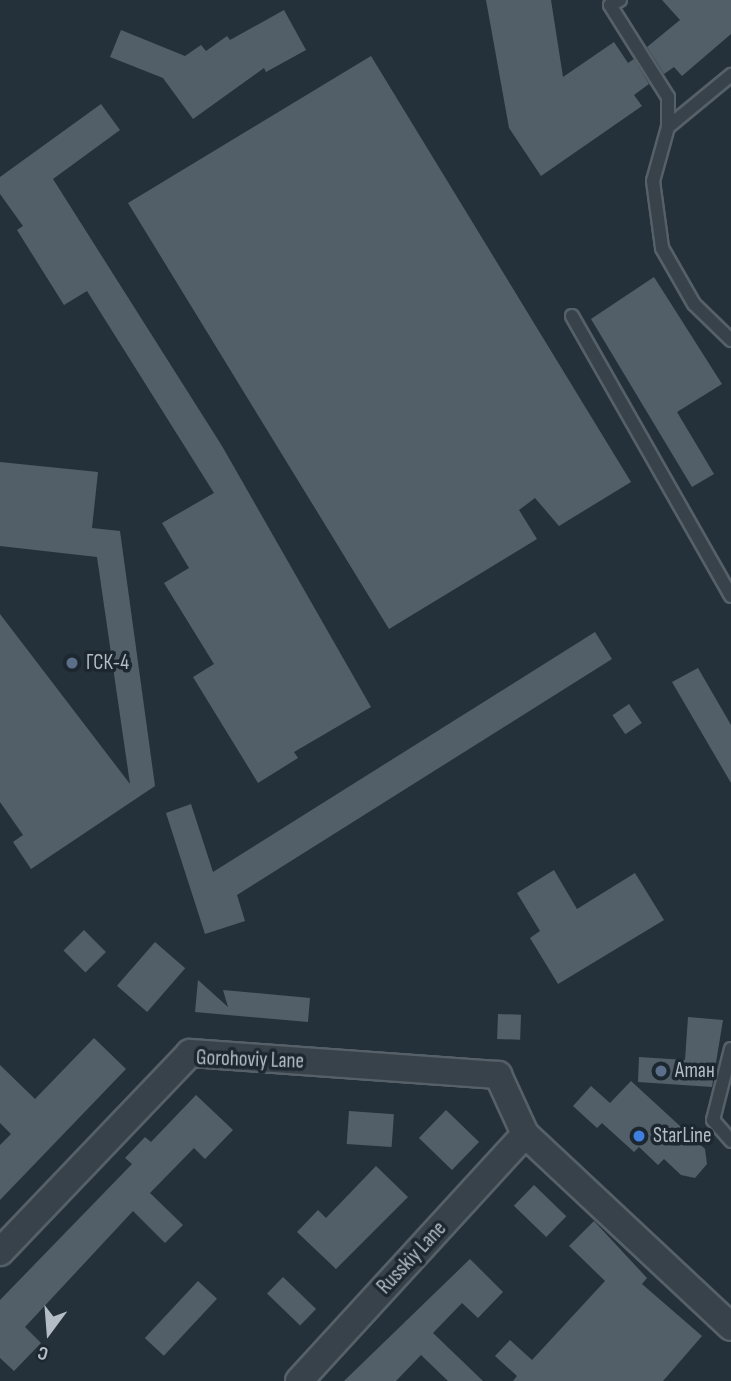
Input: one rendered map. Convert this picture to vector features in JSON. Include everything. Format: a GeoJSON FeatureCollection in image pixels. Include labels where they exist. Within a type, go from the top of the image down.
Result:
{"type":"FeatureCollection","features":[{"type":"Feature","properties":{"kind":"street","name":"Gorohoviy Lane"},"geometry":{"type":"LineString","coordinates":[[0,1252],[190,1053],[498,1075],[525,1134]]}},
{"type":"Feature","properties":{"kind":"street"},"geometry":{"type":"LineString","coordinates":[[525,1134],[731,1327]]}},
{"type":"Feature","properties":{"kind":"street","name":"Russkiy Lane"},"geometry":{"type":"LineString","coordinates":[[299,1381],[525,1134]]}},
{"type":"Feature","properties":{"kind":"lane"},"geometry":{"type":"LineString","coordinates":[[620,0],[610,5],[668,97],[668,127],[653,181],[662,248],[694,304],[731,340]]}},
{"type":"Feature","properties":{"kind":"lane"},"geometry":{"type":"LineString","coordinates":[[668,127],[731,75]]}},
{"type":"Feature","properties":{"kind":"lane"},"geometry":{"type":"LineString","coordinates":[[572,316],[731,596]]}},
{"type":"Feature","properties":{"kind":"lane"},"geometry":{"type":"LineString","coordinates":[[731,1049],[713,1120],[731,1141]]}},
{"type":"Feature","properties":{"kind":"building"},"geometry":{"type":"Polygon","coordinates":[[[486,0],[551,0],[563,77],[614,42],[628,63],[634,59],[649,84],[634,95],[642,106],[541,176],[509,128],[486,0]]]}},
{"type":"Feature","properties":{"kind":"building"},"geometry":{"type":"Polygon","coordinates":[[[662,0],[731,0],[731,34],[682,76],[674,67],[664,74],[647,47],[680,20],[662,0]]]}},
{"type":"Feature","properties":{"kind":"building"},"geometry":{"type":"Polygon","coordinates":[[[284,10],[306,50],[266,72],[264,68],[193,119],[163,78],[110,57],[121,30],[185,56],[201,45],[206,51],[227,36],[230,40],[284,10]]]}},
{"type":"Feature","properties":{"kind":"building"},"geometry":{"type":"Polygon","coordinates":[[[371,56],[631,482],[559,526],[535,498],[519,510],[537,539],[389,629],[128,203],[371,56]]]}},
{"type":"Feature","properties":{"kind":"building"},"geometry":{"type":"Polygon","coordinates":[[[101,104],[120,130],[53,179],[222,446],[371,707],[294,752],[298,758],[258,783],[193,677],[214,664],[164,583],[189,568],[162,523],[214,493],[87,291],[64,305],[17,230],[23,226],[0,194],[0,177],[101,104]]]}},
{"type":"Feature","properties":{"kind":"building"},"geometry":{"type":"Polygon","coordinates":[[[654,277],[722,384],[677,412],[714,474],[692,487],[591,319],[654,277]]]}},
{"type":"Feature","properties":{"kind":"building"},"geometry":{"type":"Polygon","coordinates":[[[0,462],[98,472],[92,528],[120,531],[155,786],[31,869],[13,842],[23,835],[0,802],[0,614],[130,784],[97,557],[0,546],[0,462]]]}},
{"type":"Feature","properties":{"kind":"building"},"geometry":{"type":"Polygon","coordinates":[[[595,632],[612,659],[237,895],[245,921],[205,934],[166,813],[191,804],[213,872],[595,632]]]}},
{"type":"Feature","properties":{"kind":"building"},"geometry":{"type":"Polygon","coordinates":[[[698,668],[731,725],[731,783],[672,682],[698,668]]]}},
{"type":"Feature","properties":{"kind":"building"},"geometry":{"type":"Polygon","coordinates":[[[629,704],[642,723],[625,734],[612,715],[629,704]]]}},
{"type":"Feature","properties":{"kind":"building"},"geometry":{"type":"Polygon","coordinates":[[[554,870],[577,909],[635,873],[664,920],[558,984],[530,938],[540,931],[517,893],[554,870]]]}},
{"type":"Feature","properties":{"kind":"building"},"geometry":{"type":"Polygon","coordinates":[[[84,930],[106,952],[85,972],[63,951],[84,930]]]}},
{"type":"Feature","properties":{"kind":"building"},"geometry":{"type":"Polygon","coordinates":[[[155,942],[185,968],[147,1012],[117,986],[155,942]]]}},
{"type":"Feature","properties":{"kind":"building"},"geometry":{"type":"Polygon","coordinates":[[[198,980],[228,1007],[223,990],[310,998],[308,1022],[195,1012],[198,980]]]}},
{"type":"Feature","properties":{"kind":"building"},"geometry":{"type":"Polygon","coordinates":[[[498,1014],[521,1015],[520,1040],[497,1039],[498,1014]]]}},
{"type":"Feature","properties":{"kind":"building"},"geometry":{"type":"Polygon","coordinates":[[[688,1017],[723,1020],[712,1087],[638,1082],[639,1057],[685,1060],[688,1017]]]}},
{"type":"Feature","properties":{"kind":"building"},"geometry":{"type":"Polygon","coordinates":[[[94,1038],[126,1069],[0,1200],[0,1145],[11,1134],[0,1123],[0,1065],[35,1099],[94,1038]]]}},
{"type":"Feature","properties":{"kind":"building"},"geometry":{"type":"Polygon","coordinates":[[[631,1081],[705,1149],[707,1164],[695,1178],[681,1175],[664,1159],[658,1165],[639,1147],[634,1152],[602,1123],[597,1128],[573,1106],[591,1086],[610,1103],[631,1081]]]}},
{"type":"Feature","properties":{"kind":"building"},"geometry":{"type":"Polygon","coordinates":[[[196,1095],[233,1130],[205,1159],[194,1148],[150,1193],[183,1225],[165,1243],[133,1211],[25,1327],[41,1343],[14,1371],[0,1358],[0,1300],[132,1164],[125,1158],[145,1137],[151,1142],[196,1095]]]}},
{"type":"Feature","properties":{"kind":"building"},"geometry":{"type":"Polygon","coordinates":[[[446,1110],[479,1142],[452,1170],[419,1138],[446,1110]]]}},
{"type":"Feature","properties":{"kind":"building"},"geometry":{"type":"Polygon","coordinates":[[[349,1111],[394,1114],[392,1147],[347,1144],[349,1111]]]}},
{"type":"Feature","properties":{"kind":"building"},"geometry":{"type":"Polygon","coordinates":[[[376,1166],[408,1197],[336,1269],[297,1232],[318,1210],[326,1218],[376,1166]]]}},
{"type":"Feature","properties":{"kind":"building"},"geometry":{"type":"Polygon","coordinates":[[[534,1185],[566,1216],[546,1237],[514,1206],[534,1185]]]}},
{"type":"Feature","properties":{"kind":"building"},"geometry":{"type":"Polygon","coordinates":[[[594,1221],[647,1278],[642,1284],[702,1336],[663,1381],[513,1381],[517,1376],[495,1356],[510,1340],[532,1360],[605,1281],[569,1246],[594,1221]]]}},
{"type":"Feature","properties":{"kind":"building"},"geometry":{"type":"Polygon","coordinates":[[[470,1259],[503,1292],[478,1318],[462,1303],[433,1333],[483,1381],[448,1381],[421,1355],[396,1381],[344,1381],[470,1259]]]}},
{"type":"Feature","properties":{"kind":"building"},"geometry":{"type":"Polygon","coordinates":[[[283,1277],[316,1309],[300,1325],[267,1294],[283,1277]]]}},
{"type":"Feature","properties":{"kind":"building"},"geometry":{"type":"Polygon","coordinates":[[[198,1281],[217,1299],[164,1356],[145,1338],[198,1281]]]}},
{"type":"Feature","properties":{"kind":"place","name":"ГСК-4"},"geometry":{"type":"Point","coordinates":[72,663]}},
{"type":"Feature","properties":{"kind":"place","name":"Атан"},"geometry":{"type":"Point","coordinates":[661,1071]}},
{"type":"Feature","properties":{"kind":"place","name":"StarLine"},"geometry":{"type":"Point","coordinates":[639,1136]}}]}
